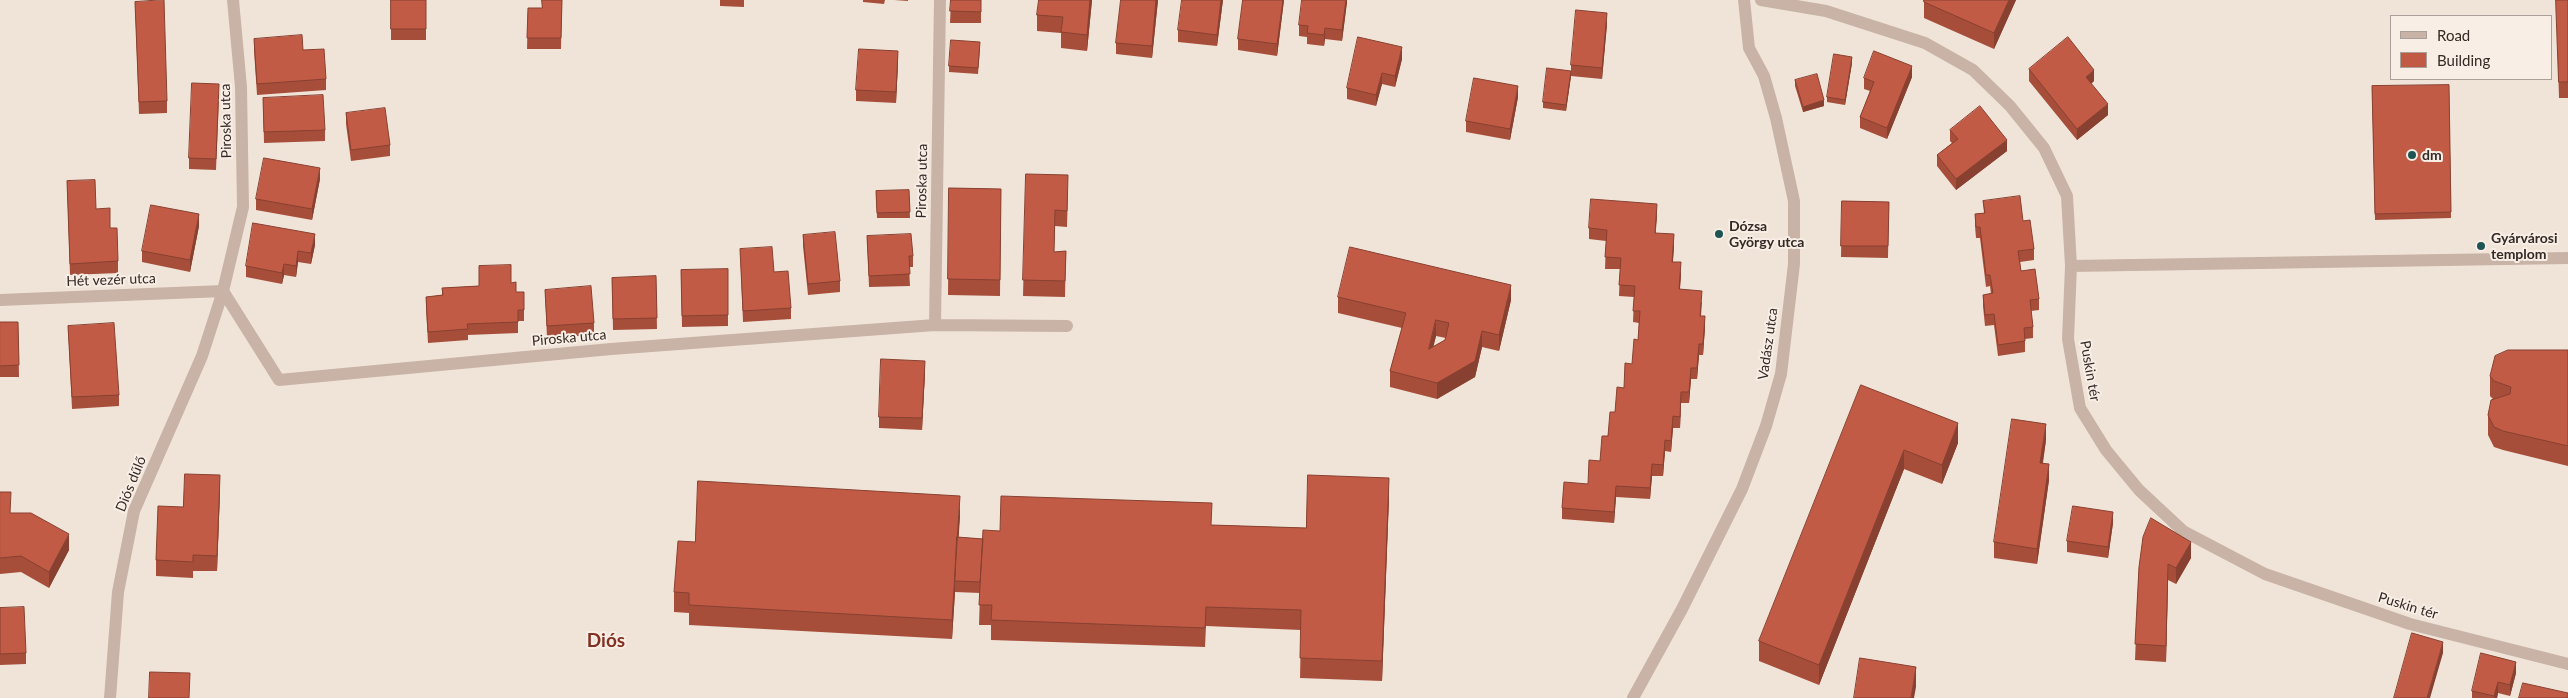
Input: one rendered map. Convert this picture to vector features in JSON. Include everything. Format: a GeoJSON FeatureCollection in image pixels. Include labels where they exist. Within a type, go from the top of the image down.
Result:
{"type":"FeatureCollection","features":[{"type":"Feature","properties":{"kind":"street","name":"Piroska utca"},"geometry":{"type":"LineString","coordinates":[[233,0],[241,87],[242,207],[223,291],[279,380],[610,349],[935,325],[940,0]]}},
{"type":"Feature","properties":{"kind":"street","name":"Vadász utca"},"geometry":{"type":"LineString","coordinates":[[1633,698],[1682,609],[1742,489],[1766,426],[1782,374],[1794,264],[1794,201],[1776,118],[1764,76],[1749,48],[1744,0]]}},
{"type":"Feature","properties":{"kind":"street","name":"Puskin tér"},"geometry":{"type":"LineString","coordinates":[[1761,0],[1826,11],[1925,43],[1973,70],[2010,106],[2044,148],[2067,196],[2071,266],[2068,339],[2080,408],[2106,450],[2139,490],[2183,531],[2265,574],[2410,624],[2568,664]]}},
{"type":"Feature","properties":{"kind":"street"},"geometry":{"type":"LineString","coordinates":[[2071,266],[2568,258]]}},
{"type":"Feature","properties":{"kind":"street","name":"Hét vezér utca"},"geometry":{"type":"LineString","coordinates":[[0,300],[223,291]]}},
{"type":"Feature","properties":{"kind":"street","name":"Diós dűlő"},"geometry":{"type":"LineString","coordinates":[[110,698],[118,592],[134,511],[202,356],[223,291]]}},
{"type":"Feature","properties":{"kind":"street"},"geometry":{"type":"LineString","coordinates":[[935,325],[1067,326]]}},
{"type":"Feature","properties":{"kind":"building"},"geometry":{"type":"Polygon","coordinates":[[[164,0],[167,101],[139,102],[135,2],[164,0]]]}},
{"type":"Feature","properties":{"kind":"building"},"geometry":{"type":"Polygon","coordinates":[[[391,0],[426,0],[426,29],[391,29],[391,0]]]}},
{"type":"Feature","properties":{"kind":"building"},"geometry":{"type":"Polygon","coordinates":[[[542,0],[562,0],[561,38],[527,38],[528,8],[542,8],[542,0]]]}},
{"type":"Feature","properties":{"kind":"building"},"geometry":{"type":"Polygon","coordinates":[[[951,0],[981,0],[981,12],[950,11],[951,0]]]}},
{"type":"Feature","properties":{"kind":"building"},"geometry":{"type":"Polygon","coordinates":[[[1039,0],[1090,0],[1087,35],[1061,32],[1063,17],[1037,15],[1039,0]]]}},
{"type":"Feature","properties":{"kind":"building"},"geometry":{"type":"Polygon","coordinates":[[[1121,0],[1156,0],[1152,46],[1116,43],[1121,0]]]}},
{"type":"Feature","properties":{"kind":"building"},"geometry":{"type":"Polygon","coordinates":[[[1182,0],[1221,0],[1217,35],[1178,30],[1182,0]]]}},
{"type":"Feature","properties":{"kind":"building"},"geometry":{"type":"Polygon","coordinates":[[[1243,0],[1283,0],[1277,44],[1238,39],[1243,0]]]}},
{"type":"Feature","properties":{"kind":"building"},"geometry":{"type":"Polygon","coordinates":[[[1302,0],[1346,0],[1342,30],[1325,28],[1324,35],[1307,33],[1308,26],[1299,25],[1302,0]]]}},
{"type":"Feature","properties":{"kind":"building"},"geometry":{"type":"Polygon","coordinates":[[[1924,0],[2009,0],[1994,33],[1924,2],[1924,0]]]}},
{"type":"Feature","properties":{"kind":"building"},"geometry":{"type":"Polygon","coordinates":[[[2556,0],[2568,0],[2568,82],[2559,82],[2556,0]]]}},
{"type":"Feature","properties":{"kind":"building"},"geometry":{"type":"Polygon","coordinates":[[[1576,10],[1607,13],[1602,68],[1571,65],[1576,10]]]}},
{"type":"Feature","properties":{"kind":"building"},"geometry":{"type":"Polygon","coordinates":[[[302,35],[303,50],[324,49],[326,79],[257,84],[254,39],[302,35]]]}},
{"type":"Feature","properties":{"kind":"building"},"geometry":{"type":"Polygon","coordinates":[[[1358,37],[1402,47],[1395,76],[1382,73],[1376,95],[1347,88],[1358,37]]]}},
{"type":"Feature","properties":{"kind":"building"},"geometry":{"type":"Polygon","coordinates":[[[2068,37],[2094,70],[2086,77],[2108,104],[2077,129],[2029,69],[2068,37]]]}},
{"type":"Feature","properties":{"kind":"building"},"geometry":{"type":"Polygon","coordinates":[[[951,40],[980,42],[978,68],[949,66],[951,40]]]}},
{"type":"Feature","properties":{"kind":"building"},"geometry":{"type":"Polygon","coordinates":[[[859,49],[898,51],[896,92],[856,90],[859,49]]]}},
{"type":"Feature","properties":{"kind":"building"},"geometry":{"type":"Polygon","coordinates":[[[1874,51],[1912,66],[1887,128],[1860,117],[1874,82],[1864,78],[1874,51]]]}},
{"type":"Feature","properties":{"kind":"building"},"geometry":{"type":"Polygon","coordinates":[[[1834,54],[1852,57],[1845,100],[1827,97],[1834,54]]]}},
{"type":"Feature","properties":{"kind":"building"},"geometry":{"type":"Polygon","coordinates":[[[1547,68],[1571,71],[1566,105],[1543,102],[1547,68]]]}},
{"type":"Feature","properties":{"kind":"building"},"geometry":{"type":"Polygon","coordinates":[[[1817,74],[1824,100],[1803,107],[1795,80],[1817,74]]]}},
{"type":"Feature","properties":{"kind":"building"},"geometry":{"type":"Polygon","coordinates":[[[1474,78],[1518,86],[1510,129],[1466,121],[1474,78]]]}},
{"type":"Feature","properties":{"kind":"building"},"geometry":{"type":"Polygon","coordinates":[[[192,83],[219,84],[216,159],[189,158],[192,83]]]}},
{"type":"Feature","properties":{"kind":"building","name":"dm"},"geometry":{"type":"Polygon","coordinates":[[[2449,85],[2451,212],[2375,214],[2372,86],[2449,85]]]}},
{"type":"Feature","properties":{"kind":"building"},"geometry":{"type":"Polygon","coordinates":[[[323,95],[325,130],[264,132],[263,98],[323,95]]]}},
{"type":"Feature","properties":{"kind":"building"},"geometry":{"type":"Polygon","coordinates":[[[1980,106],[2007,140],[1956,179],[1937,155],[1958,139],[1950,130],[1980,106]]]}},
{"type":"Feature","properties":{"kind":"building"},"geometry":{"type":"Polygon","coordinates":[[[385,108],[390,145],[351,150],[346,113],[385,108]]]}},
{"type":"Feature","properties":{"kind":"building"},"geometry":{"type":"Polygon","coordinates":[[[264,158],[320,168],[312,209],[256,199],[264,158]]]}},
{"type":"Feature","properties":{"kind":"building"},"geometry":{"type":"Polygon","coordinates":[[[1026,174],[1068,175],[1067,211],[1055,210],[1054,252],[1066,251],[1065,281],[1023,280],[1026,174]]]}},
{"type":"Feature","properties":{"kind":"building"},"geometry":{"type":"Polygon","coordinates":[[[95,180],[96,209],[110,208],[110,228],[117,228],[118,261],[70,264],[67,181],[95,180]]]}},
{"type":"Feature","properties":{"kind":"building"},"geometry":{"type":"Polygon","coordinates":[[[949,188],[1001,189],[1000,280],[948,279],[949,188]]]}},
{"type":"Feature","properties":{"kind":"building"},"geometry":{"type":"Polygon","coordinates":[[[909,190],[910,212],[877,213],[876,191],[909,190]]]}},
{"type":"Feature","properties":{"kind":"building"},"geometry":{"type":"Polygon","coordinates":[[[2020,196],[2023,221],[2030,220],[2034,249],[2018,251],[2021,271],[2035,269],[2039,299],[2030,300],[2033,327],[2024,328],[2025,341],[1998,345],[1994,314],[1985,315],[1983,295],[1993,293],[1990,275],[1986,275],[1980,227],[1976,227],[1975,214],[1985,213],[1983,201],[2020,196]]]}},
{"type":"Feature","properties":{"kind":"building"},"geometry":{"type":"Polygon","coordinates":[[[1591,199],[1657,204],[1655,233],[1674,234],[1672,262],[1681,262],[1679,289],[1702,291],[1700,316],[1705,316],[1703,344],[1699,344],[1697,368],[1691,368],[1689,392],[1681,392],[1680,417],[1673,416],[1671,441],[1665,440],[1663,465],[1652,464],[1650,488],[1616,486],[1614,512],[1562,508],[1564,482],[1588,484],[1589,460],[1600,461],[1602,436],[1608,436],[1610,412],[1615,412],[1617,387],[1624,388],[1625,363],[1632,364],[1634,339],[1638,340],[1640,311],[1633,311],[1635,286],[1619,285],[1621,258],[1605,257],[1607,230],[1589,228],[1591,199]]]}},
{"type":"Feature","properties":{"kind":"building"},"geometry":{"type":"Polygon","coordinates":[[[1842,201],[1889,202],[1888,246],[1841,246],[1842,201]]]}},
{"type":"Feature","properties":{"kind":"building"},"geometry":{"type":"Polygon","coordinates":[[[151,205],[199,214],[190,260],[142,251],[151,205]]]}},
{"type":"Feature","properties":{"kind":"building"},"geometry":{"type":"Polygon","coordinates":[[[253,223],[315,234],[311,253],[298,251],[296,266],[284,264],[282,273],[246,266],[253,223]]]}},
{"type":"Feature","properties":{"kind":"building"},"geometry":{"type":"Polygon","coordinates":[[[835,232],[840,281],[808,284],[803,235],[835,232]]]}},
{"type":"Feature","properties":{"kind":"building"},"geometry":{"type":"Polygon","coordinates":[[[911,234],[913,256],[909,256],[910,274],[869,276],[867,236],[911,234]]]}},
{"type":"Feature","properties":{"kind":"building"},"geometry":{"type":"Polygon","coordinates":[[[772,247],[774,272],[788,271],[791,308],[743,311],[740,249],[772,247]]]}},
{"type":"Feature","properties":{"kind":"building"},"geometry":{"type":"Polygon","coordinates":[[[1350,247],[1511,285],[1499,335],[1482,331],[1475,361],[1437,383],[1390,371],[1406,313],[1338,297],[1350,247]],[[1436,320],[1429,349],[1445,340],[1449,323],[1436,320]]]}},
{"type":"Feature","properties":{"kind":"building"},"geometry":{"type":"Polygon","coordinates":[[[511,265],[511,283],[516,282],[516,292],[524,292],[524,310],[518,310],[518,322],[467,324],[468,329],[428,332],[426,297],[443,295],[442,288],[479,286],[479,266],[511,265]]]}},
{"type":"Feature","properties":{"kind":"building"},"geometry":{"type":"Polygon","coordinates":[[[728,269],[728,315],[682,316],[681,270],[728,269]]]}},
{"type":"Feature","properties":{"kind":"building"},"geometry":{"type":"Polygon","coordinates":[[[656,276],[657,318],[613,319],[612,278],[656,276]]]}},
{"type":"Feature","properties":{"kind":"building"},"geometry":{"type":"Polygon","coordinates":[[[591,286],[594,323],[547,326],[545,290],[591,286]]]}},
{"type":"Feature","properties":{"kind":"building"},"geometry":{"type":"Polygon","coordinates":[[[0,322],[18,322],[19,365],[0,366],[0,322]]]}},
{"type":"Feature","properties":{"kind":"building"},"geometry":{"type":"Polygon","coordinates":[[[114,323],[119,395],[72,397],[68,326],[114,323]]]}},
{"type":"Feature","properties":{"kind":"building"},"geometry":{"type":"Polygon","coordinates":[[[2508,350],[2568,350],[2568,446],[2503,431],[2494,427],[2488,415],[2491,400],[2510,394],[2511,387],[2494,381],[2490,376],[2495,356],[2508,350]]]}},
{"type":"Feature","properties":{"kind":"building"},"geometry":{"type":"Polygon","coordinates":[[[881,359],[925,361],[922,418],[879,417],[881,359]]]}},
{"type":"Feature","properties":{"kind":"building"},"geometry":{"type":"Polygon","coordinates":[[[1861,385],[1958,423],[1942,465],[1904,450],[1819,665],[1759,641],[1861,385]]]}},
{"type":"Feature","properties":{"kind":"building"},"geometry":{"type":"Polygon","coordinates":[[[2012,419],[2046,424],[2040,463],[2049,464],[2037,549],[1994,542],[2012,419]]]}},
{"type":"Feature","properties":{"kind":"building"},"geometry":{"type":"Polygon","coordinates":[[[185,474],[220,475],[217,556],[193,555],[193,562],[156,560],[158,506],[183,507],[185,474]]]}},
{"type":"Feature","properties":{"kind":"building"},"geometry":{"type":"Polygon","coordinates":[[[1308,475],[1389,478],[1382,661],[1300,658],[1301,610],[1206,607],[1205,628],[991,620],[992,605],[979,605],[983,530],[1000,531],[1001,496],[1212,503],[1211,525],[1306,528],[1308,475]]]}},
{"type":"Feature","properties":{"kind":"building"},"geometry":{"type":"Polygon","coordinates":[[[698,481],[960,496],[952,620],[689,605],[689,593],[674,592],[678,541],[695,542],[698,481]]]}},
{"type":"Feature","properties":{"kind":"building"},"geometry":{"type":"Polygon","coordinates":[[[0,492],[11,492],[10,513],[31,513],[69,534],[49,572],[21,556],[0,558],[0,492]]]}},
{"type":"Feature","properties":{"kind":"building"},"geometry":{"type":"Polygon","coordinates":[[[2073,506],[2113,512],[2108,547],[2067,541],[2073,506]]]}},
{"type":"Feature","properties":{"kind":"building"},"geometry":{"type":"Polygon","coordinates":[[[2151,518],[2191,542],[2176,568],[2168,564],[2166,646],[2135,644],[2139,567],[2143,537],[2151,518]]]}},
{"type":"Feature","properties":{"kind":"building"},"geometry":{"type":"Polygon","coordinates":[[[957,537],[983,539],[980,582],[955,581],[957,537]]]}},
{"type":"Feature","properties":{"kind":"building"},"geometry":{"type":"Polygon","coordinates":[[[24,607],[26,653],[0,654],[0,608],[24,607]]]}},
{"type":"Feature","properties":{"kind":"building"},"geometry":{"type":"Polygon","coordinates":[[[2412,633],[2443,642],[2427,698],[2394,698],[2412,633]]]}},
{"type":"Feature","properties":{"kind":"building"},"geometry":{"type":"Polygon","coordinates":[[[2481,653],[2516,662],[2510,685],[2498,682],[2494,696],[2472,691],[2481,653]]]}},
{"type":"Feature","properties":{"kind":"building"},"geometry":{"type":"Polygon","coordinates":[[[1860,658],[1916,667],[1911,698],[1854,698],[1860,658]]]}},
{"type":"Feature","properties":{"kind":"building"},"geometry":{"type":"Polygon","coordinates":[[[150,672],[190,673],[189,698],[149,698],[150,672]]]}},
{"type":"Feature","properties":{"kind":"building"},"geometry":{"type":"Polygon","coordinates":[[[2523,683],[2568,693],[2568,698],[2519,698],[2523,683]]]}},
{"type":"Feature","properties":{"kind":"place","name":"dm"},"geometry":{"type":"Point","coordinates":[2412,155]}},
{"type":"Feature","properties":{"kind":"place","name":"Dózsa György utca"},"geometry":{"type":"Point","coordinates":[1719,234]}},
{"type":"Feature","properties":{"kind":"place","name":"Gyárvárosi templom"},"geometry":{"type":"Point","coordinates":[2481,246]}},
{"type":"Feature","properties":{"kind":"district","name":"Diós"},"geometry":{"type":"Point","coordinates":[606,641]}}]}
